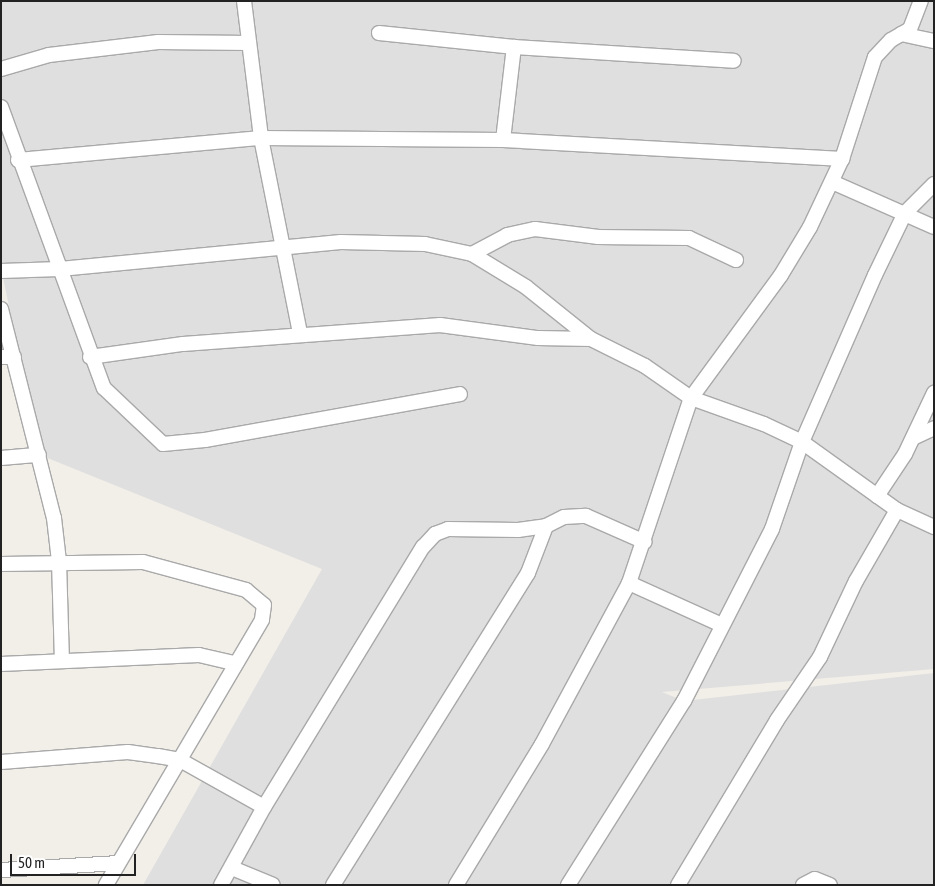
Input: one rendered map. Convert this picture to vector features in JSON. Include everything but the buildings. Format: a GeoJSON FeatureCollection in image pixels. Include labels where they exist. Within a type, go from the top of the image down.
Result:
{"type":"FeatureCollection","features":[{"type":"Feature","properties":{"kind":"street"},"geometry":{"type":"LineString","coordinates":[[244,1],[261,138],[280,247],[300,334]]}},
{"type":"Feature","properties":{"kind":"street"},"geometry":{"type":"LineString","coordinates":[[456,885],[542,744],[629,583],[645,542],[691,398],[781,275],[832,182],[842,159],[875,57],[881,48],[915,22],[922,1]]}},
{"type":"Feature","properties":{"kind":"street"},"geometry":{"type":"LineString","coordinates":[[378,33],[514,47],[734,61]]}},
{"type":"Feature","properties":{"kind":"street"},"geometry":{"type":"LineString","coordinates":[[901,34],[934,41]]}},
{"type":"Feature","properties":{"kind":"street"},"geometry":{"type":"LineString","coordinates":[[1,69],[49,55],[158,42],[250,44]]}},
{"type":"Feature","properties":{"kind":"street"},"geometry":{"type":"LineString","coordinates":[[503,140],[514,47]]}},
{"type":"Feature","properties":{"kind":"street"},"geometry":{"type":"LineString","coordinates":[[1,106],[18,160],[60,269],[90,357],[104,388],[163,444],[204,440],[460,394]]}},
{"type":"Feature","properties":{"kind":"street"},"geometry":{"type":"LineString","coordinates":[[18,160],[261,138],[503,140],[842,159]]}},
{"type":"Feature","properties":{"kind":"street"},"geometry":{"type":"LineString","coordinates":[[832,182],[934,227]]}},
{"type":"Feature","properties":{"kind":"street"},"geometry":{"type":"LineString","coordinates":[[568,885],[684,700],[720,624],[772,529],[802,442],[905,213],[934,184]]}},
{"type":"Feature","properties":{"kind":"street"},"geometry":{"type":"LineString","coordinates":[[472,254],[507,235],[536,229],[598,237],[689,238],[736,260]]}},
{"type":"Feature","properties":{"kind":"street"},"geometry":{"type":"LineString","coordinates":[[1,271],[60,269],[341,242],[424,244],[472,254],[526,287],[591,339],[646,366],[691,398],[764,424],[802,442],[897,510],[934,527]]}},
{"type":"Feature","properties":{"kind":"street"},"geometry":{"type":"LineString","coordinates":[[1,309],[8,357],[39,455],[54,518],[59,561],[62,660]]}},
{"type":"Feature","properties":{"kind":"street"},"geometry":{"type":"LineString","coordinates":[[90,357],[183,344],[440,325],[538,338],[591,339]]}},
{"type":"Feature","properties":{"kind":"street"},"geometry":{"type":"LineString","coordinates":[[877,496],[914,438],[934,393]]}},
{"type":"Feature","properties":{"kind":"street"},"geometry":{"type":"LineString","coordinates":[[914,438],[934,428]]}},
{"type":"Feature","properties":{"kind":"street"},"geometry":{"type":"LineString","coordinates":[[1,458],[39,455]]}},
{"type":"Feature","properties":{"kind":"street"},"geometry":{"type":"LineString","coordinates":[[678,885],[777,720],[820,657],[856,581],[897,510]]}},
{"type":"Feature","properties":{"kind":"street"},"geometry":{"type":"LineString","coordinates":[[221,885],[264,807],[404,574],[435,534],[463,527],[518,530],[546,526],[564,517],[586,516],[645,542]]}},
{"type":"Feature","properties":{"kind":"street"},"geometry":{"type":"LineString","coordinates":[[333,885],[528,573],[546,526]]}},
{"type":"Feature","properties":{"kind":"street"},"geometry":{"type":"LineString","coordinates":[[1,564],[59,561],[143,562],[246,590],[264,605],[262,620],[234,663],[200,730],[180,760],[106,885]]}},
{"type":"Feature","properties":{"kind":"street"},"geometry":{"type":"LineString","coordinates":[[629,583],[720,624]]}},
{"type":"Feature","properties":{"kind":"street"},"geometry":{"type":"LineString","coordinates":[[1,664],[199,655],[234,663]]}},
{"type":"Feature","properties":{"kind":"street"},"geometry":{"type":"LineString","coordinates":[[1,762],[128,752],[180,760],[264,807]]}},
{"type":"Feature","properties":{"kind":"street"},"geometry":{"type":"LineString","coordinates":[[1,870],[118,863]]}},
{"type":"Feature","properties":{"kind":"street"},"geometry":{"type":"LineString","coordinates":[[232,868],[273,885]]}},
{"type":"Feature","properties":{"kind":"street"},"geometry":{"type":"LineString","coordinates":[[803,885],[815,879],[830,885]]}},
{"type":"Feature","properties":{"kind":"shaded area"},"geometry":{"type":"Polygon","coordinates":[[[1,1],[934,1],[934,669],[662,692],[684,701],[934,673],[934,885],[143,885],[322,569],[40,455],[1,268],[1,1]]]}}]}
